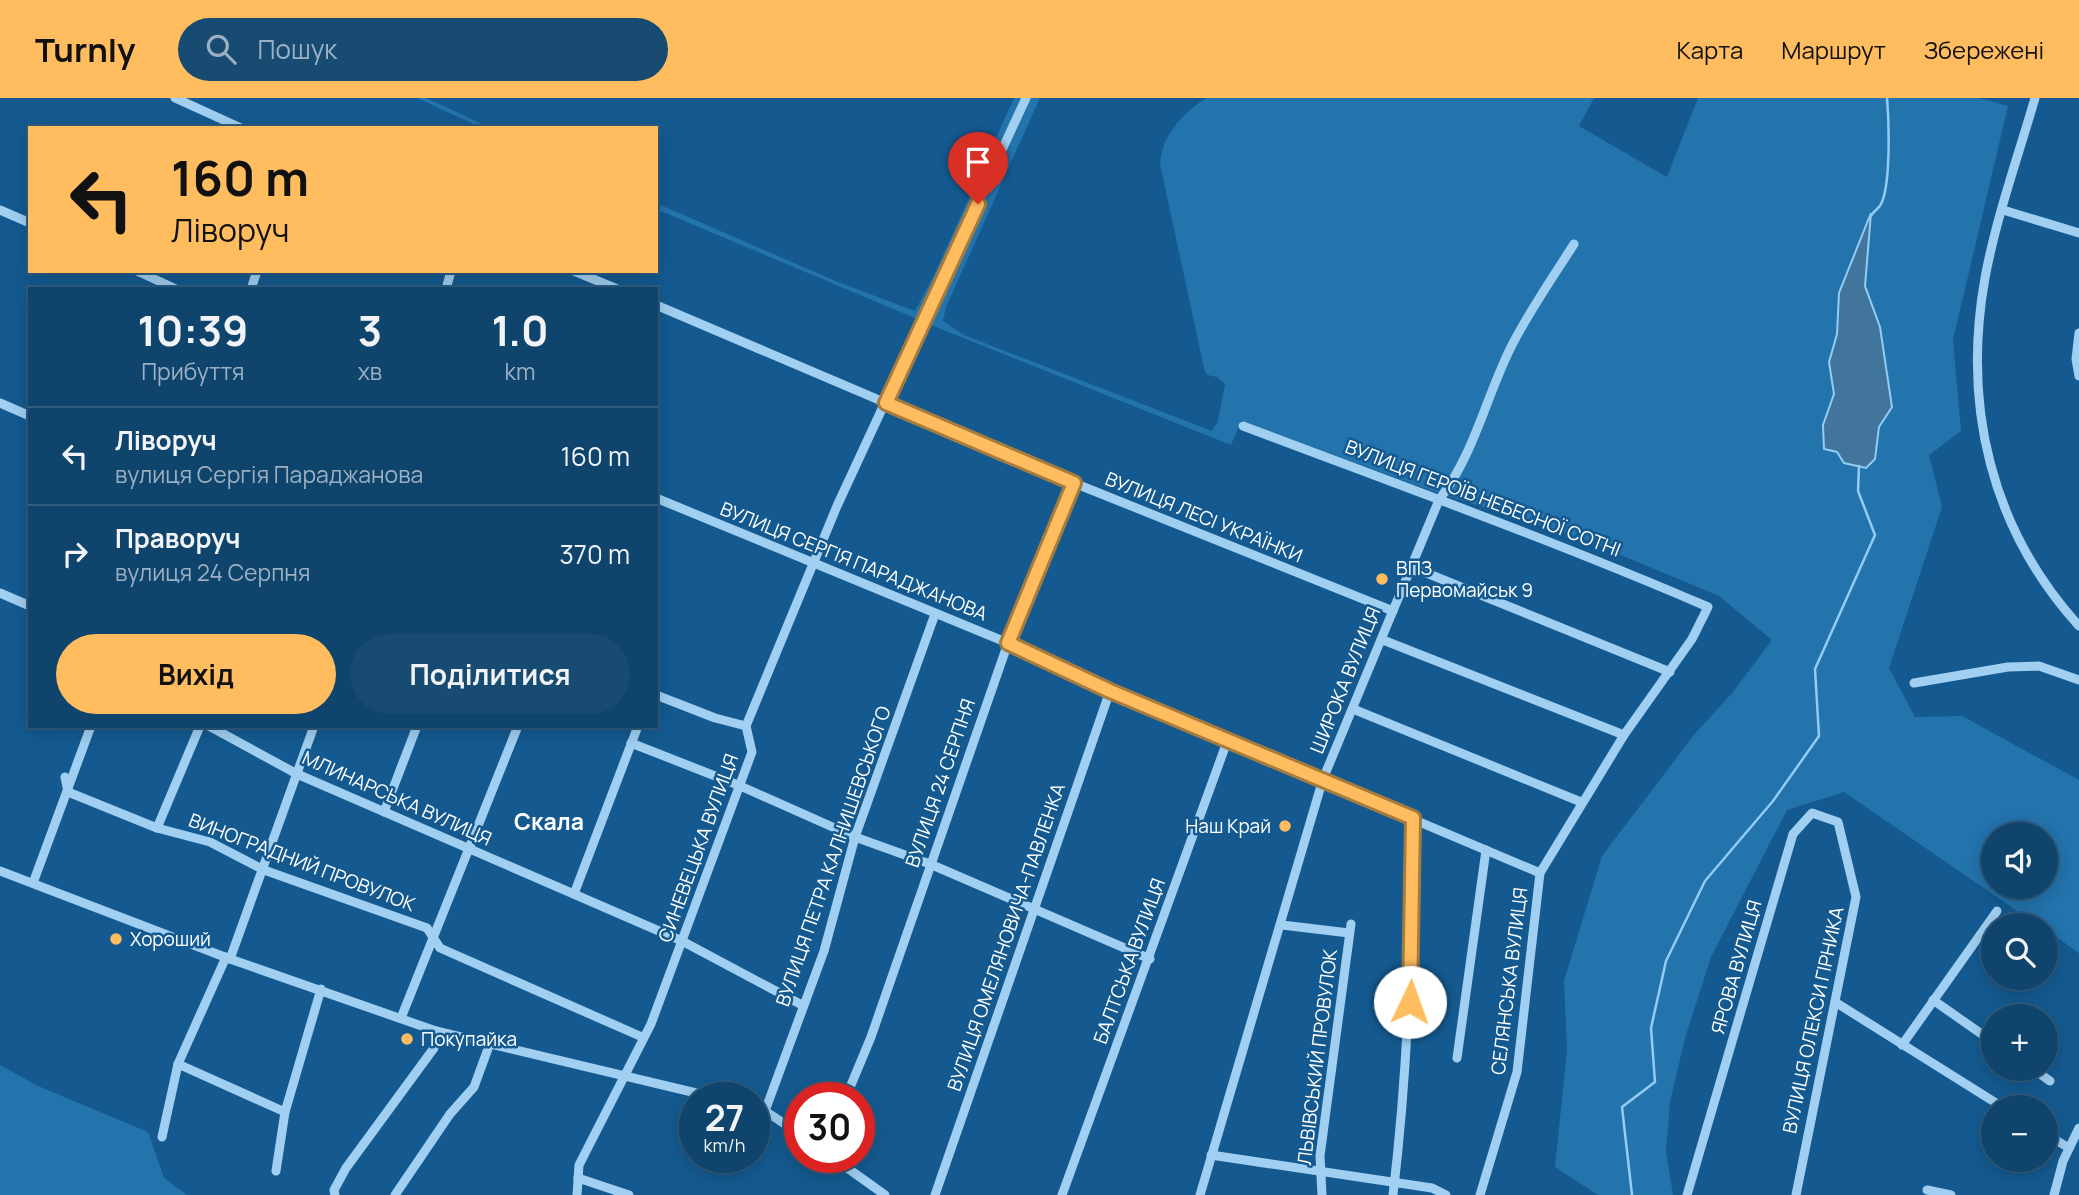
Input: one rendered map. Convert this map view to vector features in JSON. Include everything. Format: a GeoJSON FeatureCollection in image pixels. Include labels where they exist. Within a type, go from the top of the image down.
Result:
{"type":"FeatureCollection","features":[{"type":"Feature","properties":{"kind":"street"},"geometry":{"type":"LineString","coordinates":[[175,98],[237,126]]}},
{"type":"Feature","properties":{"kind":"street","name":"СИНЕВЕЦЬКА ВУЛИЦЯ"},"geometry":{"type":"LineString","coordinates":[[577,1195],[579,1166],[642,1037],[682,941],[752,752],[746,726],[837,506],[1026,98]]}},
{"type":"Feature","properties":{"kind":"street"},"geometry":{"type":"LineString","coordinates":[[2035,98],[1985,278],[1978,340],[1977,394],[1987,461],[2023,549],[2057,601],[2079,626]]}},
{"type":"Feature","properties":{"kind":"street"},"geometry":{"type":"LineString","coordinates":[[0,210],[28,222]]}},
{"type":"Feature","properties":{"kind":"street"},"geometry":{"type":"LineString","coordinates":[[2003,210],[2079,233]]}},
{"type":"Feature","properties":{"kind":"street","name":"ШИРОКА ВУЛИЦЯ"},"geometry":{"type":"LineString","coordinates":[[1200,1195],[1323,779],[1383,640],[1439,499],[1453,482],[1473,440],[1512,345],[1574,244]]}},
{"type":"Feature","properties":{"kind":"street"},"geometry":{"type":"LineString","coordinates":[[141,273],[172,287]]}},
{"type":"Feature","properties":{"kind":"street"},"geometry":{"type":"LineString","coordinates":[[580,273],[612,287]]}},
{"type":"Feature","properties":{"kind":"street","name":"ВУЛИЦЯ ЛЕСІ УКРАЇНКИ"},"geometry":{"type":"LineString","coordinates":[[658,306],[1074,483],[1393,611]]}},
{"type":"Feature","properties":{"kind":"street"},"geometry":{"type":"LineString","coordinates":[[2079,333],[2076,359],[2079,376]]}},
{"type":"Feature","properties":{"kind":"street"},"geometry":{"type":"LineString","coordinates":[[0,403],[28,415]]}},
{"type":"Feature","properties":{"kind":"street","name":"ВУЛИЦЯ ГЕРОЇВ НЕБЕСНОЇ СОТНІ"},"geometry":{"type":"LineString","coordinates":[[1243,426],[1439,499],[1482,518],[1595,558],[1708,607]]}},
{"type":"Feature","properties":{"kind":"street","name":"ВУЛИЦЯ 24 СЕРПНЯ"},"geometry":{"type":"LineString","coordinates":[[852,1082],[871,1037],[1008,643],[1074,483]]}},
{"type":"Feature","properties":{"kind":"street","name":"ВУЛИЦЯ СЕРГІЯ ПАРАДЖАНОВА"},"geometry":{"type":"LineString","coordinates":[[658,499],[1008,643],[1110,691],[1228,738],[1540,873]]}},
{"type":"Feature","properties":{"kind":"street"},"geometry":{"type":"LineString","coordinates":[[1410,570],[1424,572],[1670,673]]}},
{"type":"Feature","properties":{"kind":"street"},"geometry":{"type":"LineString","coordinates":[[0,593],[28,605]]}},
{"type":"Feature","properties":{"kind":"street","name":"СЕЛЯНСЬКА ВУЛИЦЯ"},"geometry":{"type":"LineString","coordinates":[[1480,1195],[1517,1072],[1540,873],[1581,802],[1624,735],[1670,673],[1708,607]]}},
{"type":"Feature","properties":{"kind":"street","name":"ВУЛИЦЯ ПЕТРА КАЛНИШЕВСЬКОГО"},"geometry":{"type":"LineString","coordinates":[[770,1097],[824,951],[855,837],[935,614]]}},
{"type":"Feature","properties":{"kind":"street"},"geometry":{"type":"LineString","coordinates":[[1383,640],[1624,735]]}},
{"type":"Feature","properties":{"kind":"street"},"geometry":{"type":"LineString","coordinates":[[1914,683],[2008,667],[2039,666],[2079,680]]}},
{"type":"Feature","properties":{"kind":"street","name":"ВУЛИЦЯ ОМЕЛЯНОВИЧА-ПАВЛЕНКА"},"geometry":{"type":"LineString","coordinates":[[935,1195],[1110,691]]}},
{"type":"Feature","properties":{"kind":"street"},"geometry":{"type":"LineString","coordinates":[[658,696],[715,718],[746,726]]}},
{"type":"Feature","properties":{"kind":"street"},"geometry":{"type":"LineString","coordinates":[[1353,709],[1581,802]]}},
{"type":"Feature","properties":{"kind":"street"},"geometry":{"type":"LineString","coordinates":[[33,883],[90,728]]}},
{"type":"Feature","properties":{"kind":"street"},"geometry":{"type":"LineString","coordinates":[[157,828],[199,728]]}},
{"type":"Feature","properties":{"kind":"street","name":"МЛИНАРСЬКА ВУЛИЦЯ"},"geometry":{"type":"LineString","coordinates":[[213,728],[297,774],[682,941],[802,1005]]}},
{"type":"Feature","properties":{"kind":"street"},"geometry":{"type":"LineString","coordinates":[[162,1137],[178,1063],[228,958],[264,870],[313,728]]}},
{"type":"Feature","properties":{"kind":"street"},"geometry":{"type":"LineString","coordinates":[[384,812],[417,728]]}},
{"type":"Feature","properties":{"kind":"street"},"geometry":{"type":"LineString","coordinates":[[401,1018],[517,728]]}},
{"type":"Feature","properties":{"kind":"street"},"geometry":{"type":"LineString","coordinates":[[573,894],[637,728]]}},
{"type":"Feature","properties":{"kind":"street","name":"БАЛТСЬКА ВУЛИЦЯ"},"geometry":{"type":"LineString","coordinates":[[1062,1195],[1150,959],[1228,738]]}},
{"type":"Feature","properties":{"kind":"street"},"geometry":{"type":"LineString","coordinates":[[631,743],[738,785],[855,837],[930,863],[1150,959]]}},
{"type":"Feature","properties":{"kind":"street"},"geometry":{"type":"LineString","coordinates":[[65,777],[68,792]]}},
{"type":"Feature","properties":{"kind":"street","name":"ВИНОГРАДНИЙ ПРОВУЛОК"},"geometry":{"type":"LineString","coordinates":[[68,792],[157,828],[210,842],[264,870],[428,929],[440,948],[642,1037]]}},
{"type":"Feature","properties":{"kind":"street","name":"ЯРОВА ВУЛИЦЯ"},"geometry":{"type":"LineString","coordinates":[[1687,1195],[1793,834],[1812,813],[1839,822],[1844,853]]}},
{"type":"Feature","properties":{"kind":"street"},"geometry":{"type":"LineString","coordinates":[[1393,1195],[1412,977],[1413,818]]}},
{"type":"Feature","properties":{"kind":"street"},"geometry":{"type":"LineString","coordinates":[[1457,1058],[1486,850]]}},
{"type":"Feature","properties":{"kind":"street","name":"ВУЛИЦЯ ОЛЕКСИ ГІРНИКА"},"geometry":{"type":"LineString","coordinates":[[1797,1195],[1856,897],[1844,853]]}},
{"type":"Feature","properties":{"kind":"street"},"geometry":{"type":"LineString","coordinates":[[0,871],[228,958],[436,1031],[489,1046],[679,1088]]}},
{"type":"Feature","properties":{"kind":"street"},"geometry":{"type":"LineString","coordinates":[[1902,1045],[1997,911]]}},
{"type":"Feature","properties":{"kind":"street","name":"ЛЬВІВСЬКИЙ ПРОВУЛОК"},"geometry":{"type":"LineString","coordinates":[[1282,925],[1350,929],[1320,1173],[1322,1195]]}},
{"type":"Feature","properties":{"kind":"street"},"geometry":{"type":"LineString","coordinates":[[276,1171],[285,1112],[321,989]]}},
{"type":"Feature","properties":{"kind":"street"},"geometry":{"type":"LineString","coordinates":[[1933,1000],[1981,1034]]}},
{"type":"Feature","properties":{"kind":"street"},"geometry":{"type":"LineString","coordinates":[[1835,1002],[1983,1095]]}},
{"type":"Feature","properties":{"kind":"street"},"geometry":{"type":"LineString","coordinates":[[335,1195],[334,1190],[346,1168],[434,1048],[436,1031]]}},
{"type":"Feature","properties":{"kind":"street"},"geometry":{"type":"LineString","coordinates":[[395,1195],[444,1123],[474,1087],[489,1046]]}},
{"type":"Feature","properties":{"kind":"street"},"geometry":{"type":"LineString","coordinates":[[178,1063],[285,1112]]}},
{"type":"Feature","properties":{"kind":"street"},"geometry":{"type":"LineString","coordinates":[[2054,1195],[2069,1148],[2079,1128]]}},
{"type":"Feature","properties":{"kind":"street"},"geometry":{"type":"LineString","coordinates":[[2058,1141],[2069,1148]]}},
{"type":"Feature","properties":{"kind":"street"},"geometry":{"type":"LineString","coordinates":[[1212,1155],[1432,1188],[1446,1195]]}},
{"type":"Feature","properties":{"kind":"street"},"geometry":{"type":"LineString","coordinates":[[855,1173],[886,1195]]}},
{"type":"Feature","properties":{"kind":"street"},"geometry":{"type":"LineString","coordinates":[[578,1178],[629,1195]]}},
{"type":"Feature","properties":{"kind":"street"},"geometry":{"type":"LineString","coordinates":[[1927,1190],[1951,1195]]}},
{"type":"Feature","properties":{"kind":"shaded area"},"geometry":{"type":"Polygon","coordinates":[[[417,98],[426,98],[487,126],[478,126],[417,98]]]}},
{"type":"Feature","properties":{"kind":"shaded area"},"geometry":{"type":"Polygon","coordinates":[[[1014,98],[1040,98],[946,307],[943,321],[964,335],[1212,431],[1218,421],[1225,384],[1217,377],[1207,375],[1204,368],[1160,164],[1169,134],[1189,111],[1206,98],[1594,98],[1579,126],[1667,177],[1698,98],[1979,98],[2008,106],[1953,340],[1961,431],[1929,455],[1942,507],[1889,668],[1915,717],[1962,716],[2079,780],[2079,953],[2058,938],[2058,913],[2020,913],[2000,899],[2058,899],[2058,822],[1981,822],[1981,886],[1844,792],[1787,810],[1711,957],[1685,1038],[1670,1102],[1666,1152],[1673,1195],[1598,1195],[1555,1167],[1567,1050],[1564,981],[1602,856],[1693,736],[1733,692],[1772,640],[1719,596],[1580,538],[1438,493],[1241,421],[1231,445],[936,327],[658,210],[658,204],[838,282],[915,311],[935,273],[1014,98]]]}},
{"type":"Feature","properties":{"kind":"shaded area"},"geometry":{"type":"Polygon","coordinates":[[[1871,213],[1865,286],[1880,327],[1892,407],[1879,427],[1875,459],[1866,468],[1844,463],[1837,452],[1824,449],[1823,425],[1834,394],[1829,362],[1837,334],[1839,293],[1871,213]]]}},
{"type":"Feature","properties":{"kind":"shaded area"},"geometry":{"type":"Polygon","coordinates":[[[0,1065],[38,1086],[148,1132],[164,1178],[187,1195],[0,1195],[0,1065]]]}},
{"type":"Feature","properties":{"kind":"waterway"},"geometry":{"type":"LineString","coordinates":[[1871,216],[1881,204],[1886,183],[1889,137],[1887,98]]}},
{"type":"Feature","properties":{"kind":"waterway"},"geometry":{"type":"LineString","coordinates":[[1632,1195],[1622,1107],[1655,1082],[1651,1028],[1666,961],[1705,881],[1773,801],[1819,736],[1815,669],[1875,535],[1858,491],[1859,466]]}},
{"type":"Feature","properties":{"kind":"place","name":"ВПЗ Первомайськ 9"},"geometry":{"type":"Point","coordinates":[1382,579]}},
{"type":"Feature","properties":{"kind":"place","name":"Наш Край"},"geometry":{"type":"Point","coordinates":[1285,826]}},
{"type":"Feature","properties":{"kind":"place","name":"Хороший"},"geometry":{"type":"Point","coordinates":[116,939]}},
{"type":"Feature","properties":{"kind":"place","name":"Покупайка"},"geometry":{"type":"Point","coordinates":[407,1039]}},
{"type":"Feature","properties":{"kind":"district","name":"Скала"},"geometry":{"type":"Point","coordinates":[549,822]}},
{"type":"Feature","properties":{"kind":"route"},"geometry":{"type":"LineString","coordinates":[[978,204],[886,403],[1074,483],[1008,643],[1110,691],[1266,754],[1413,818],[1410,1002]]}}]}
